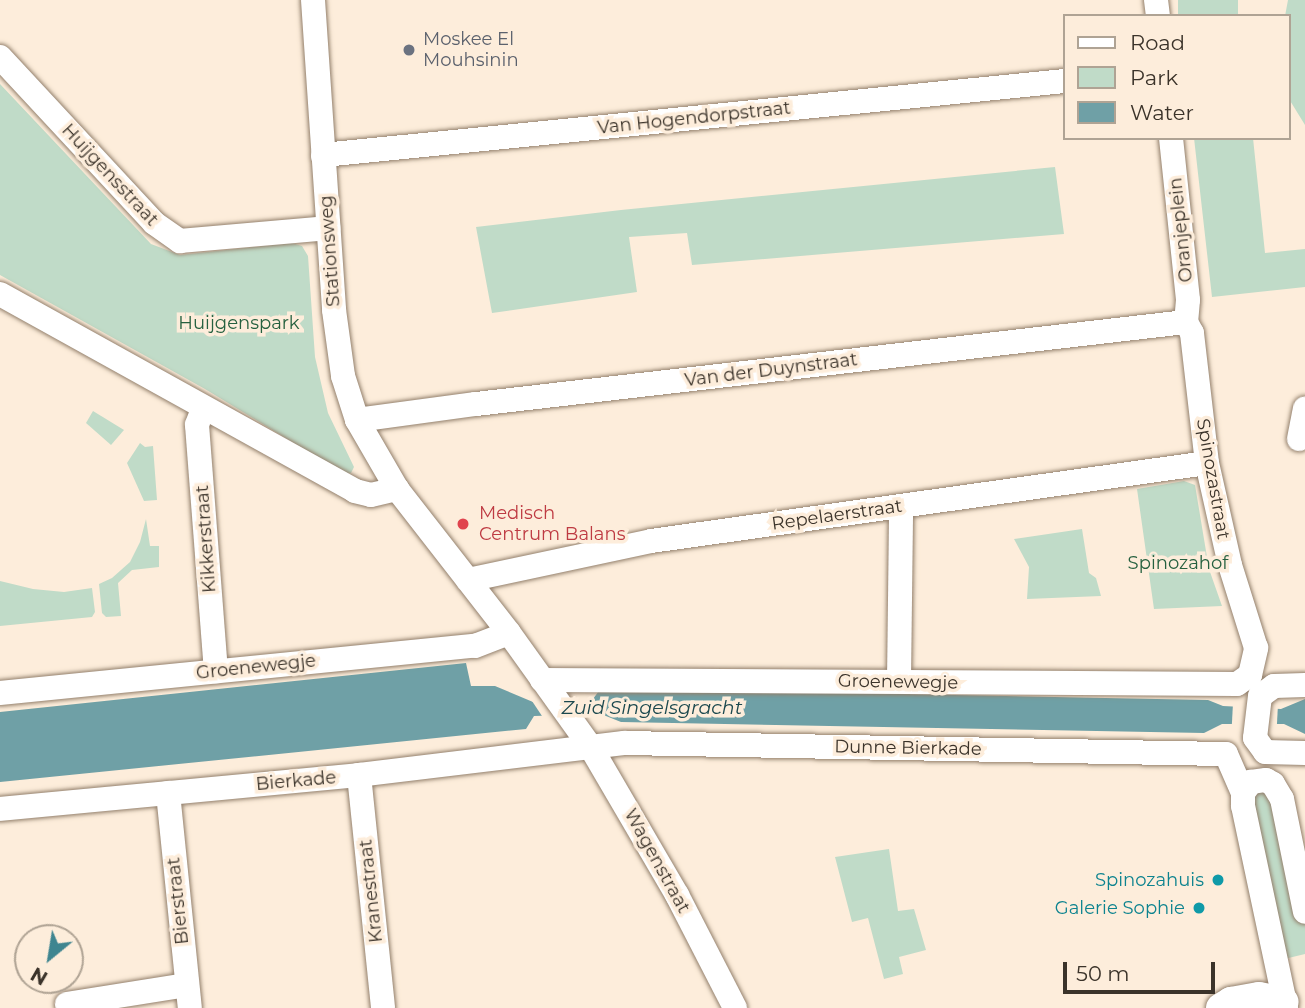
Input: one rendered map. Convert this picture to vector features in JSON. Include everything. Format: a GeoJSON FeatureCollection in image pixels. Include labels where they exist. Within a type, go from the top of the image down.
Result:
{"type":"FeatureCollection","features":[{"type":"Feature","properties":{"kind":"street","name":"Stationsweg"},"geometry":{"type":"LineString","coordinates":[[313,0],[334,310],[343,376],[357,420],[397,489],[509,633],[570,718]]}},
{"type":"Feature","properties":{"kind":"street","name":"Huijgensstraat"},"geometry":{"type":"LineString","coordinates":[[0,57],[154,223],[180,241],[328,228]]}},
{"type":"Feature","properties":{"kind":"street","name":"Van Hogendorpstraat"},"geometry":{"type":"LineString","coordinates":[[323,155],[1064,81]]}},
{"type":"Feature","properties":{"kind":"street","name":"Oranjeplein"},"geometry":{"type":"LineString","coordinates":[[1171,140],[1188,300],[1185,322]]}},
{"type":"Feature","properties":{"kind":"street"},"geometry":{"type":"LineString","coordinates":[[0,294],[355,491],[371,495],[397,489]]}},
{"type":"Feature","properties":{"kind":"street","name":"Van der Duynstraat"},"geometry":{"type":"LineString","coordinates":[[357,420],[1185,322]]}},
{"type":"Feature","properties":{"kind":"street","name":"Spinozastraat"},"geometry":{"type":"LineString","coordinates":[[1185,322],[1192,333],[1208,463],[1230,565],[1256,648],[1250,675]]}},
{"type":"Feature","properties":{"kind":"street","name":"Kikkerstraat"},"geometry":{"type":"LineString","coordinates":[[203,409],[197,425],[216,671]]}},
{"type":"Feature","properties":{"kind":"street"},"geometry":{"type":"LineString","coordinates":[[1299,439],[1305,409]]}},
{"type":"Feature","properties":{"kind":"street","name":"Repelaerstraat"},"geometry":{"type":"LineString","coordinates":[[468,580],[651,541],[1208,463]]}},
{"type":"Feature","properties":{"kind":"street"},"geometry":{"type":"LineString","coordinates":[[900,681],[901,506]]}},
{"type":"Feature","properties":{"kind":"street","name":"Groenewegje"},"geometry":{"type":"LineString","coordinates":[[0,693],[475,646],[509,633]]}},
{"type":"Feature","properties":{"kind":"street","name":"Groenewegje"},"geometry":{"type":"LineString","coordinates":[[549,689],[900,681],[1225,686],[1237,684],[1250,675]]}},
{"type":"Feature","properties":{"kind":"street"},"geometry":{"type":"LineString","coordinates":[[1305,685],[1274,686],[1260,696],[1255,738],[1265,752],[1305,753]]}},
{"type":"Feature","properties":{"kind":"street","name":"Wagenstraat"},"geometry":{"type":"LineString","coordinates":[[570,718],[590,746],[677,895],[735,1008]]}},
{"type":"Feature","properties":{"kind":"street","name":"Dunne Bierkade"},"geometry":{"type":"LineString","coordinates":[[590,746],[624,743],[1226,754],[1243,793]]}},
{"type":"Feature","properties":{"kind":"street","name":"Bierkade"},"geometry":{"type":"LineString","coordinates":[[0,809],[359,775],[590,746]]}},
{"type":"Feature","properties":{"kind":"street","name":"Kranestraat"},"geometry":{"type":"LineString","coordinates":[[359,775],[383,1008]]}},
{"type":"Feature","properties":{"kind":"street"},"geometry":{"type":"LineString","coordinates":[[1221,1008],[1231,1002],[1259,997],[1287,1004],[1243,793],[1251,782],[1266,780],[1279,790],[1305,912]]}},
{"type":"Feature","properties":{"kind":"street","name":"Bierstraat"},"geometry":{"type":"LineString","coordinates":[[168,793],[188,997]]}},
{"type":"Feature","properties":{"kind":"street"},"geometry":{"type":"LineString","coordinates":[[67,1003],[188,997]]}},
{"type":"Feature","properties":{"kind":"green space"},"geometry":{"type":"Polygon","coordinates":[[[1178,0],[1238,0],[1238,14],[1178,14],[1178,0]]]}},
{"type":"Feature","properties":{"kind":"green space"},"geometry":{"type":"Polygon","coordinates":[[[1288,0],[1305,0],[1305,125],[1291,102],[1291,14],[1285,14],[1288,0]]]}},
{"type":"Feature","properties":{"kind":"green space","name":"Huijgenspark"},"geometry":{"type":"Polygon","coordinates":[[[0,84],[151,244],[180,255],[292,243],[302,246],[308,256],[315,357],[328,413],[354,467],[351,473],[343,473],[205,389],[0,275],[0,84]]]}},
{"type":"Feature","properties":{"kind":"green space"},"geometry":{"type":"Polygon","coordinates":[[[1194,140],[1253,140],[1265,253],[1305,249],[1305,287],[1212,297],[1194,140]]]}},
{"type":"Feature","properties":{"kind":"green space"},"geometry":{"type":"Polygon","coordinates":[[[1055,167],[1064,234],[692,265],[687,233],[629,237],[637,292],[492,313],[476,227],[621,210],[1055,167]]]}},
{"type":"Feature","properties":{"kind":"green space"},"geometry":{"type":"Polygon","coordinates":[[[93,411],[124,430],[111,445],[86,423],[93,411]]]}},
{"type":"Feature","properties":{"kind":"green space"},"geometry":{"type":"Polygon","coordinates":[[[140,443],[145,447],[153,446],[157,500],[144,501],[127,463],[140,443]]]}},
{"type":"Feature","properties":{"kind":"green space","name":"Spinozahof"},"geometry":{"type":"Polygon","coordinates":[[[1184,481],[1195,485],[1209,569],[1222,606],[1154,609],[1137,489],[1184,481]]]}},
{"type":"Feature","properties":{"kind":"green space"},"geometry":{"type":"Polygon","coordinates":[[[146,519],[150,546],[159,546],[159,567],[132,570],[118,583],[121,616],[106,617],[102,613],[99,584],[112,578],[130,562],[140,542],[146,519]]]}},
{"type":"Feature","properties":{"kind":"green space"},"geometry":{"type":"Polygon","coordinates":[[[1082,529],[1089,573],[1096,578],[1101,596],[1027,599],[1029,567],[1014,539],[1082,529]]]}},
{"type":"Feature","properties":{"kind":"green space"},"geometry":{"type":"Polygon","coordinates":[[[0,581],[33,589],[64,592],[92,588],[95,612],[92,617],[0,626],[0,581]]]}},
{"type":"Feature","properties":{"kind":"green space"},"geometry":{"type":"Polygon","coordinates":[[[1266,780],[1305,912],[1305,954],[1276,961],[1246,787],[1266,780]]]}},
{"type":"Feature","properties":{"kind":"green space"},"geometry":{"type":"Polygon","coordinates":[[[889,849],[898,911],[914,909],[926,950],[899,957],[903,974],[884,979],[868,918],[852,922],[835,857],[889,849]]]}},
{"type":"Feature","properties":{"kind":"water","name":"Zuid Singelsgracht"},"geometry":{"type":"Polygon","coordinates":[[[466,663],[471,686],[495,686],[533,702],[593,699],[601,688],[1208,700],[1223,706],[1281,709],[1305,699],[1305,734],[1284,724],[1222,724],[1204,733],[621,722],[601,714],[534,716],[526,729],[0,782],[0,712],[466,663]]]}},
{"type":"Feature","properties":{"kind":"pier"},"geometry":{"type":"Polygon","coordinates":[[[591,696],[603,717],[544,719],[530,698],[591,696]]]}},
{"type":"Feature","properties":{"kind":"pier"},"geometry":{"type":"Polygon","coordinates":[[[1233,703],[1278,705],[1277,729],[1232,727],[1233,703]]]}},
{"type":"Feature","properties":{"kind":"place","name":"Moskee El Mouhsinin"},"geometry":{"type":"Point","coordinates":[409,50]}},
{"type":"Feature","properties":{"kind":"place","name":"Medisch Centrum Balans"},"geometry":{"type":"Point","coordinates":[463,524]}},
{"type":"Feature","properties":{"kind":"place","name":"Spinozahuis"},"geometry":{"type":"Point","coordinates":[1218,880]}},
{"type":"Feature","properties":{"kind":"place","name":"Galerie Sophie"},"geometry":{"type":"Point","coordinates":[1199,908]}}]}
